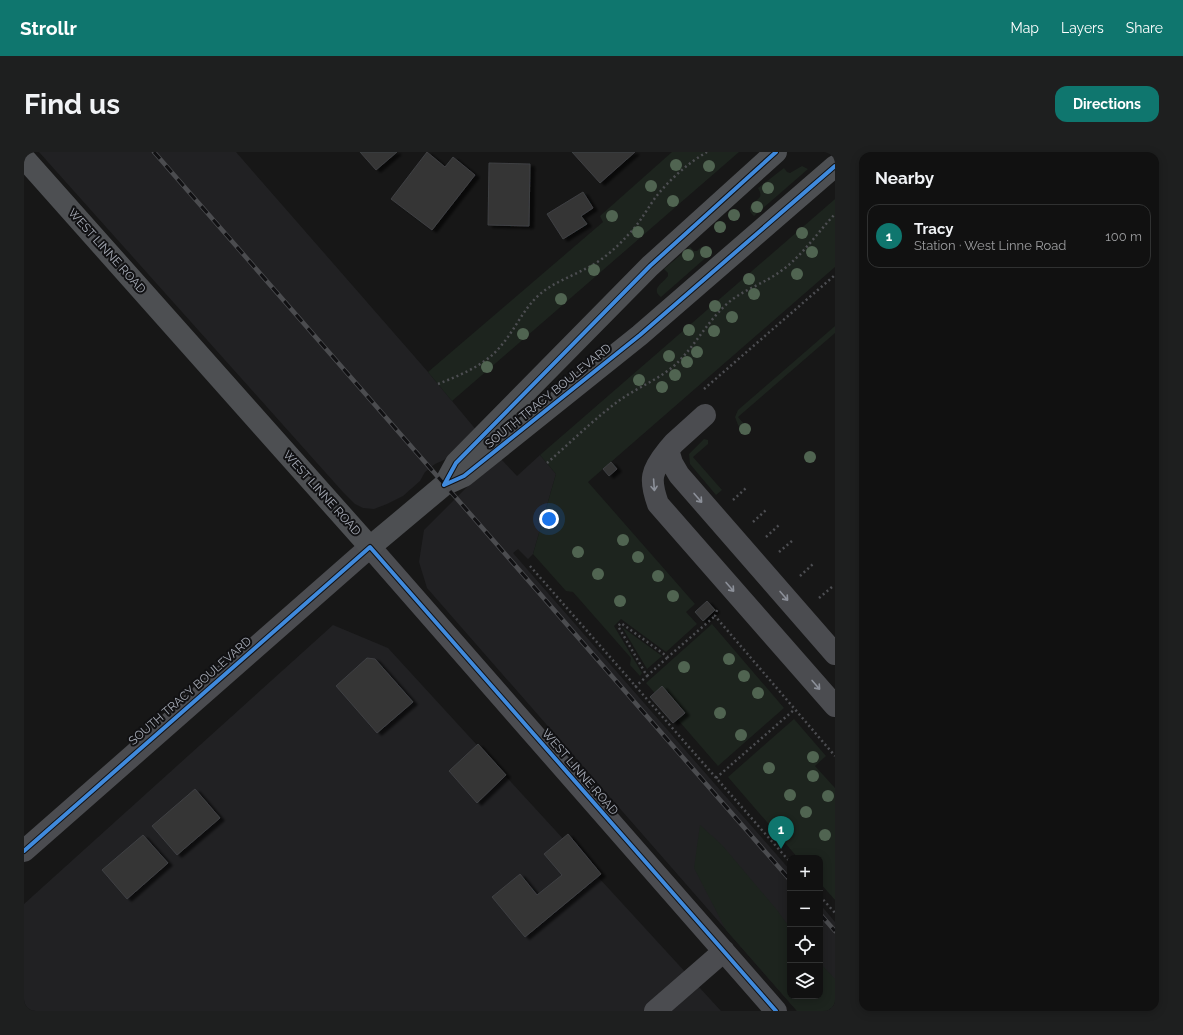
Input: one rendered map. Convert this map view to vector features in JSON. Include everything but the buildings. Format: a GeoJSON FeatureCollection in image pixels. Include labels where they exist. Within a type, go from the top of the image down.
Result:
{"type":"FeatureCollection","features":[{"type":"Feature","properties":{"kind":"main road","name":"SOUTH TRACY BOULEVARD"},"geometry":{"type":"LineString","coordinates":[[444,485],[456,463],[650,266],[776,152]]}},
{"type":"Feature","properties":{"kind":"main road","name":"WEST LINNE ROAD"},"geometry":{"type":"LineString","coordinates":[[24,158],[370,546]]}},
{"type":"Feature","properties":{"kind":"main road","name":"SOUTH TRACY BOULEVARD"},"geometry":{"type":"LineString","coordinates":[[370,546],[444,485],[464,476],[640,335],[835,166]]}},
{"type":"Feature","properties":{"kind":"street"},"geometry":{"type":"LineString","coordinates":[[705,415],[674,443],[658,463],[653,475],[653,488],[658,504],[835,706]]}},
{"type":"Feature","properties":{"kind":"street"},"geometry":{"type":"LineString","coordinates":[[668,450],[672,463],[679,475],[835,654]]}},
{"type":"Feature","properties":{"kind":"street","name":"SOUTH TRACY BOULEVARD"},"geometry":{"type":"LineString","coordinates":[[24,851],[370,546]]}},
{"type":"Feature","properties":{"kind":"street","name":"WEST LINNE ROAD"},"geometry":{"type":"LineString","coordinates":[[370,546],[776,1011]]}},
{"type":"Feature","properties":{"kind":"street"},"geometry":{"type":"LineString","coordinates":[[655,1011],[724,951]]}},
{"type":"Feature","properties":{"kind":"path"},"geometry":{"type":"LineString","coordinates":[[438,384],[462,374],[488,358],[500,348],[529,305],[540,294],[550,286],[587,268],[605,257],[630,234],[644,216],[655,198],[666,186],[697,158],[707,152]]}},
{"type":"Feature","properties":{"kind":"path"},"geometry":{"type":"LineString","coordinates":[[547,463],[620,400],[662,375],[675,364],[689,350],[722,308],[746,290],[780,272],[793,262],[835,214]]}},
{"type":"Feature","properties":{"kind":"path"},"geometry":{"type":"LineString","coordinates":[[729,503],[746,488]]}},
{"type":"Feature","properties":{"kind":"path"},"geometry":{"type":"LineString","coordinates":[[748,526],[766,510]]}},
{"type":"Feature","properties":{"kind":"path"},"geometry":{"type":"LineString","coordinates":[[761,541],[778,525]]}},
{"type":"Feature","properties":{"kind":"path"},"geometry":{"type":"LineString","coordinates":[[775,556],[792,541]]}},
{"type":"Feature","properties":{"kind":"path"},"geometry":{"type":"LineString","coordinates":[[795,580],[813,564]]}},
{"type":"Feature","properties":{"kind":"path"},"geometry":{"type":"LineString","coordinates":[[530,566],[787,859]]}},
{"type":"Feature","properties":{"kind":"path"},"geometry":{"type":"LineString","coordinates":[[814,602],[832,587]]}},
{"type":"Feature","properties":{"kind":"path"},"geometry":{"type":"LineString","coordinates":[[635,687],[715,616]]}},
{"type":"Feature","properties":{"kind":"path"},"geometry":{"type":"LineString","coordinates":[[647,676],[618,626],[621,623],[668,657]]}},
{"type":"Feature","properties":{"kind":"path"},"geometry":{"type":"LineString","coordinates":[[716,778],[795,709]]}},
{"type":"Feature","properties":{"kind":"path"},"geometry":{"type":"LineString","coordinates":[[823,899],[835,913]]}},
{"type":"Feature","properties":{"kind":"shaded area"},"geometry":{"type":"Polygon","coordinates":[[[39,152],[236,152],[428,372],[477,431],[444,460],[435,464],[425,472],[420,481],[403,496],[374,509],[363,508],[355,504],[39,152]]]}},
{"type":"Feature","properties":{"kind":"shaded area"},"geometry":{"type":"Polygon","coordinates":[[[672,152],[739,152],[452,401],[428,372],[603,222],[600,216],[672,152]]]}},
{"type":"Feature","properties":{"kind":"shaded area"},"geometry":{"type":"Polygon","coordinates":[[[802,166],[808,169],[754,216],[750,212],[750,207],[752,204],[760,197],[758,188],[784,168],[790,173],[802,166]]]}},
{"type":"Feature","properties":{"kind":"shaded area"},"geometry":{"type":"Polygon","coordinates":[[[835,199],[835,267],[588,482],[695,604],[686,612],[697,624],[666,652],[621,619],[614,626],[642,673],[640,676],[630,665],[631,658],[573,592],[566,591],[533,554],[556,474],[540,455],[835,199]]]}},
{"type":"Feature","properties":{"kind":"shaded area"},"geometry":{"type":"Polygon","coordinates":[[[690,247],[694,251],[697,251],[703,247],[708,250],[710,254],[661,297],[658,294],[657,289],[668,276],[668,273],[664,269],[690,247]]]}},
{"type":"Feature","properties":{"kind":"shaded area"},"geometry":{"type":"Polygon","coordinates":[[[835,326],[835,333],[738,417],[750,431],[750,434],[746,435],[738,425],[735,417],[738,410],[835,326]]]}},
{"type":"Feature","properties":{"kind":"shaded area"},"geometry":{"type":"Polygon","coordinates":[[[704,439],[708,440],[708,444],[693,457],[722,490],[716,495],[690,464],[689,454],[704,439]]]}},
{"type":"Feature","properties":{"kind":"shaded area"},"geometry":{"type":"Polygon","coordinates":[[[540,455],[556,474],[533,554],[528,559],[518,549],[513,553],[787,867],[787,999],[823,999],[823,908],[835,922],[835,1011],[797,1011],[427,588],[419,562],[424,530],[469,485],[501,459],[517,476],[540,455]]]}},
{"type":"Feature","properties":{"kind":"shaded area"},"geometry":{"type":"Polygon","coordinates":[[[712,624],[784,708],[718,766],[646,683],[712,624]]]}},
{"type":"Feature","properties":{"kind":"shaded area"},"geometry":{"type":"Polygon","coordinates":[[[333,625],[388,648],[721,1011],[24,1011],[24,904],[333,625]]]}},
{"type":"Feature","properties":{"kind":"shaded area"},"geometry":{"type":"Polygon","coordinates":[[[622,627],[662,656],[647,669],[622,627]]]}},
{"type":"Feature","properties":{"kind":"shaded area"},"geometry":{"type":"Polygon","coordinates":[[[794,719],[826,756],[815,766],[835,788],[835,900],[823,886],[823,855],[795,855],[728,777],[794,719]]]}},
{"type":"Feature","properties":{"kind":"shaded area"},"geometry":{"type":"Polygon","coordinates":[[[700,825],[722,845],[787,924],[787,999],[823,999],[823,966],[835,979],[835,1011],[797,1011],[726,930],[694,868],[700,825]]]}},
{"type":"Feature","properties":{"kind":"railway"},"geometry":{"type":"LineString","coordinates":[[154,152],[787,877]]}},
{"type":"Feature","properties":{"kind":"railway"},"geometry":{"type":"LineString","coordinates":[[823,917],[835,931]]}},
{"type":"Feature","properties":{"kind":"cycle path"},"geometry":{"type":"LineString","coordinates":[[444,485],[456,463],[650,266],[776,152]]}},
{"type":"Feature","properties":{"kind":"cycle path"},"geometry":{"type":"LineString","coordinates":[[444,485],[464,476],[640,335],[835,166]]}},
{"type":"Feature","properties":{"kind":"cycle path"},"geometry":{"type":"LineString","coordinates":[[24,851],[370,547],[776,1011]]}},
{"type":"Feature","properties":{"kind":"place","name":"Tracy"},"geometry":{"type":"Point","coordinates":[781,849]}}]}
